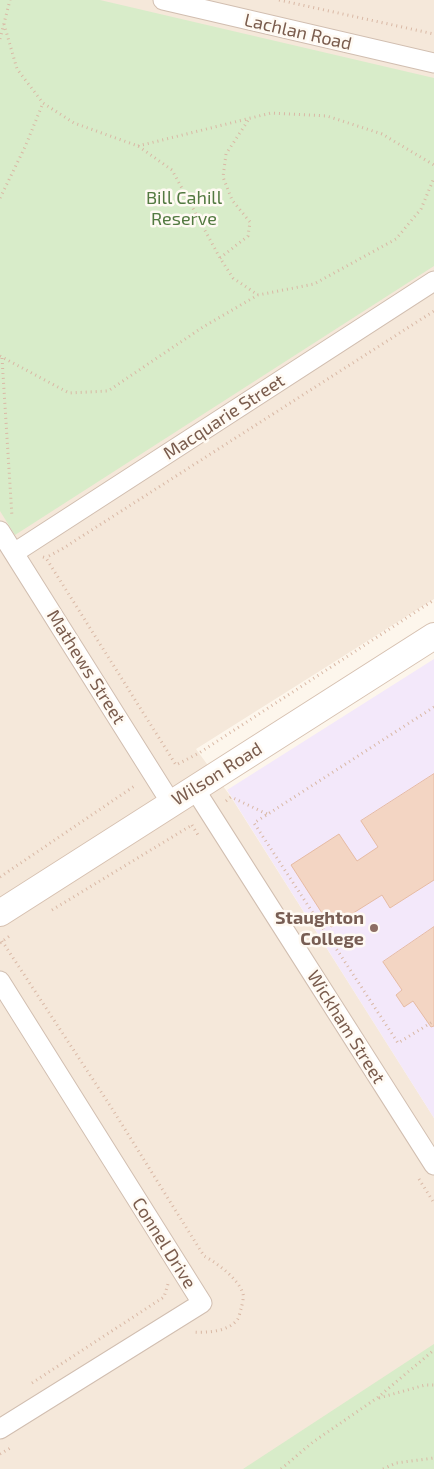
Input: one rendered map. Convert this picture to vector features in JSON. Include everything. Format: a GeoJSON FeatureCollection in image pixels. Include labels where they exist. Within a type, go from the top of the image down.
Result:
{"type":"FeatureCollection","features":[{"type":"Feature","properties":{"kind":"street","name":"Lachlan Road"},"geometry":{"type":"LineString","coordinates":[[163,0],[434,63]]}},
{"type":"Feature","properties":{"kind":"street","name":"Macquarie Street"},"geometry":{"type":"LineString","coordinates":[[14,553],[434,281]]}},
{"type":"Feature","properties":{"kind":"street","name":"Mathews Street"},"geometry":{"type":"LineString","coordinates":[[0,531],[171,802]]}},
{"type":"Feature","properties":{"kind":"street","name":"Wilson Road"},"geometry":{"type":"LineString","coordinates":[[0,913],[171,802],[434,636]]}},
{"type":"Feature","properties":{"kind":"street","name":"Wickham Street"},"geometry":{"type":"LineString","coordinates":[[194,788],[434,1165]]}},
{"type":"Feature","properties":{"kind":"street","name":"Connel Drive"},"geometry":{"type":"LineString","coordinates":[[0,981],[202,1303],[0,1429]]}},
{"type":"Feature","properties":{"kind":"path"},"geometry":{"type":"LineString","coordinates":[[0,39],[10,0]]}},
{"type":"Feature","properties":{"kind":"path"},"geometry":{"type":"LineString","coordinates":[[279,0],[434,34]]}},
{"type":"Feature","properties":{"kind":"path"},"geometry":{"type":"LineString","coordinates":[[4,24],[17,68],[43,103],[74,123],[138,146],[172,170],[233,278],[258,295]]}},
{"type":"Feature","properties":{"kind":"path"},"geometry":{"type":"LineString","coordinates":[[0,198],[25,147],[43,103]]}},
{"type":"Feature","properties":{"kind":"path"},"geometry":{"type":"LineString","coordinates":[[138,146],[271,113],[328,116],[382,134],[434,165]]}},
{"type":"Feature","properties":{"kind":"path"},"geometry":{"type":"LineString","coordinates":[[220,258],[248,236],[250,222],[232,200],[223,177],[226,154],[249,118]]}},
{"type":"Feature","properties":{"kind":"path"},"geometry":{"type":"LineString","coordinates":[[1,357],[69,393],[108,391],[203,327],[258,295],[314,284],[396,239],[421,209],[434,178]]}},
{"type":"Feature","properties":{"kind":"path"},"geometry":{"type":"LineString","coordinates":[[1,357],[14,553],[46,558],[434,311]]}},
{"type":"Feature","properties":{"kind":"path"},"geometry":{"type":"LineString","coordinates":[[46,558],[176,766],[199,753],[434,600]]}},
{"type":"Feature","properties":{"kind":"path"},"geometry":{"type":"LineString","coordinates":[[434,707],[254,823],[398,1043],[434,1021]]}},
{"type":"Feature","properties":{"kind":"path"},"geometry":{"type":"LineString","coordinates":[[0,877],[136,786]]}},
{"type":"Feature","properties":{"kind":"path"},"geometry":{"type":"LineString","coordinates":[[45,915],[192,825]]}},
{"type":"Feature","properties":{"kind":"path"},"geometry":{"type":"LineString","coordinates":[[19,930],[1,942],[111,1107],[204,1256],[220,1265],[243,1293],[242,1306],[236,1321],[206,1333],[192,1332]]}},
{"type":"Feature","properties":{"kind":"path"},"geometry":{"type":"LineString","coordinates":[[25,1388],[164,1297],[169,1279]]}},
{"type":"Feature","properties":{"kind":"path"},"geometry":{"type":"LineString","coordinates":[[281,1469],[313,1442],[377,1398],[434,1350]]}},
{"type":"Feature","properties":{"kind":"path"},"geometry":{"type":"LineString","coordinates":[[377,1398],[425,1385],[434,1385]]}},
{"type":"Feature","properties":{"kind":"path"},"geometry":{"type":"LineString","coordinates":[[0,1454],[17,1444]]}},
{"type":"Feature","properties":{"kind":"path"},"geometry":{"type":"LineString","coordinates":[[383,1469],[396,1463],[434,1458]]}},
{"type":"Feature","properties":{"kind":"shaded area"},"geometry":{"type":"Polygon","coordinates":[[[0,0],[434,0],[434,599],[196,749],[231,797],[434,1118],[434,1469],[0,1469],[0,0]]]}},
{"type":"Feature","properties":{"kind":"shaded area","name":"Staughton College"},"geometry":{"type":"Polygon","coordinates":[[[434,659],[434,1118],[227,790],[434,659]]]}},
{"type":"Feature","properties":{"kind":"green space","name":"Bill Cahill Reserve"},"geometry":{"type":"Polygon","coordinates":[[[0,0],[100,0],[434,78],[434,266],[15,535],[0,511],[0,0]]]}},
{"type":"Feature","properties":{"kind":"green space"},"geometry":{"type":"Polygon","coordinates":[[[434,1344],[434,1469],[243,1469],[434,1344]]]}},
{"type":"Feature","properties":{"kind":"building"},"geometry":{"type":"Polygon","coordinates":[[[434,774],[434,880],[390,908],[382,895],[331,927],[291,865],[339,834],[357,861],[378,847],[361,821],[434,774]]]}},
{"type":"Feature","properties":{"kind":"building"},"geometry":{"type":"Polygon","coordinates":[[[434,927],[434,1026],[431,1027],[413,1001],[404,1007],[396,995],[402,990],[383,962],[434,927]]]}},
{"type":"Feature","properties":{"kind":"place","name":"Staughton College"},"geometry":{"type":"Point","coordinates":[374,928]}}]}
